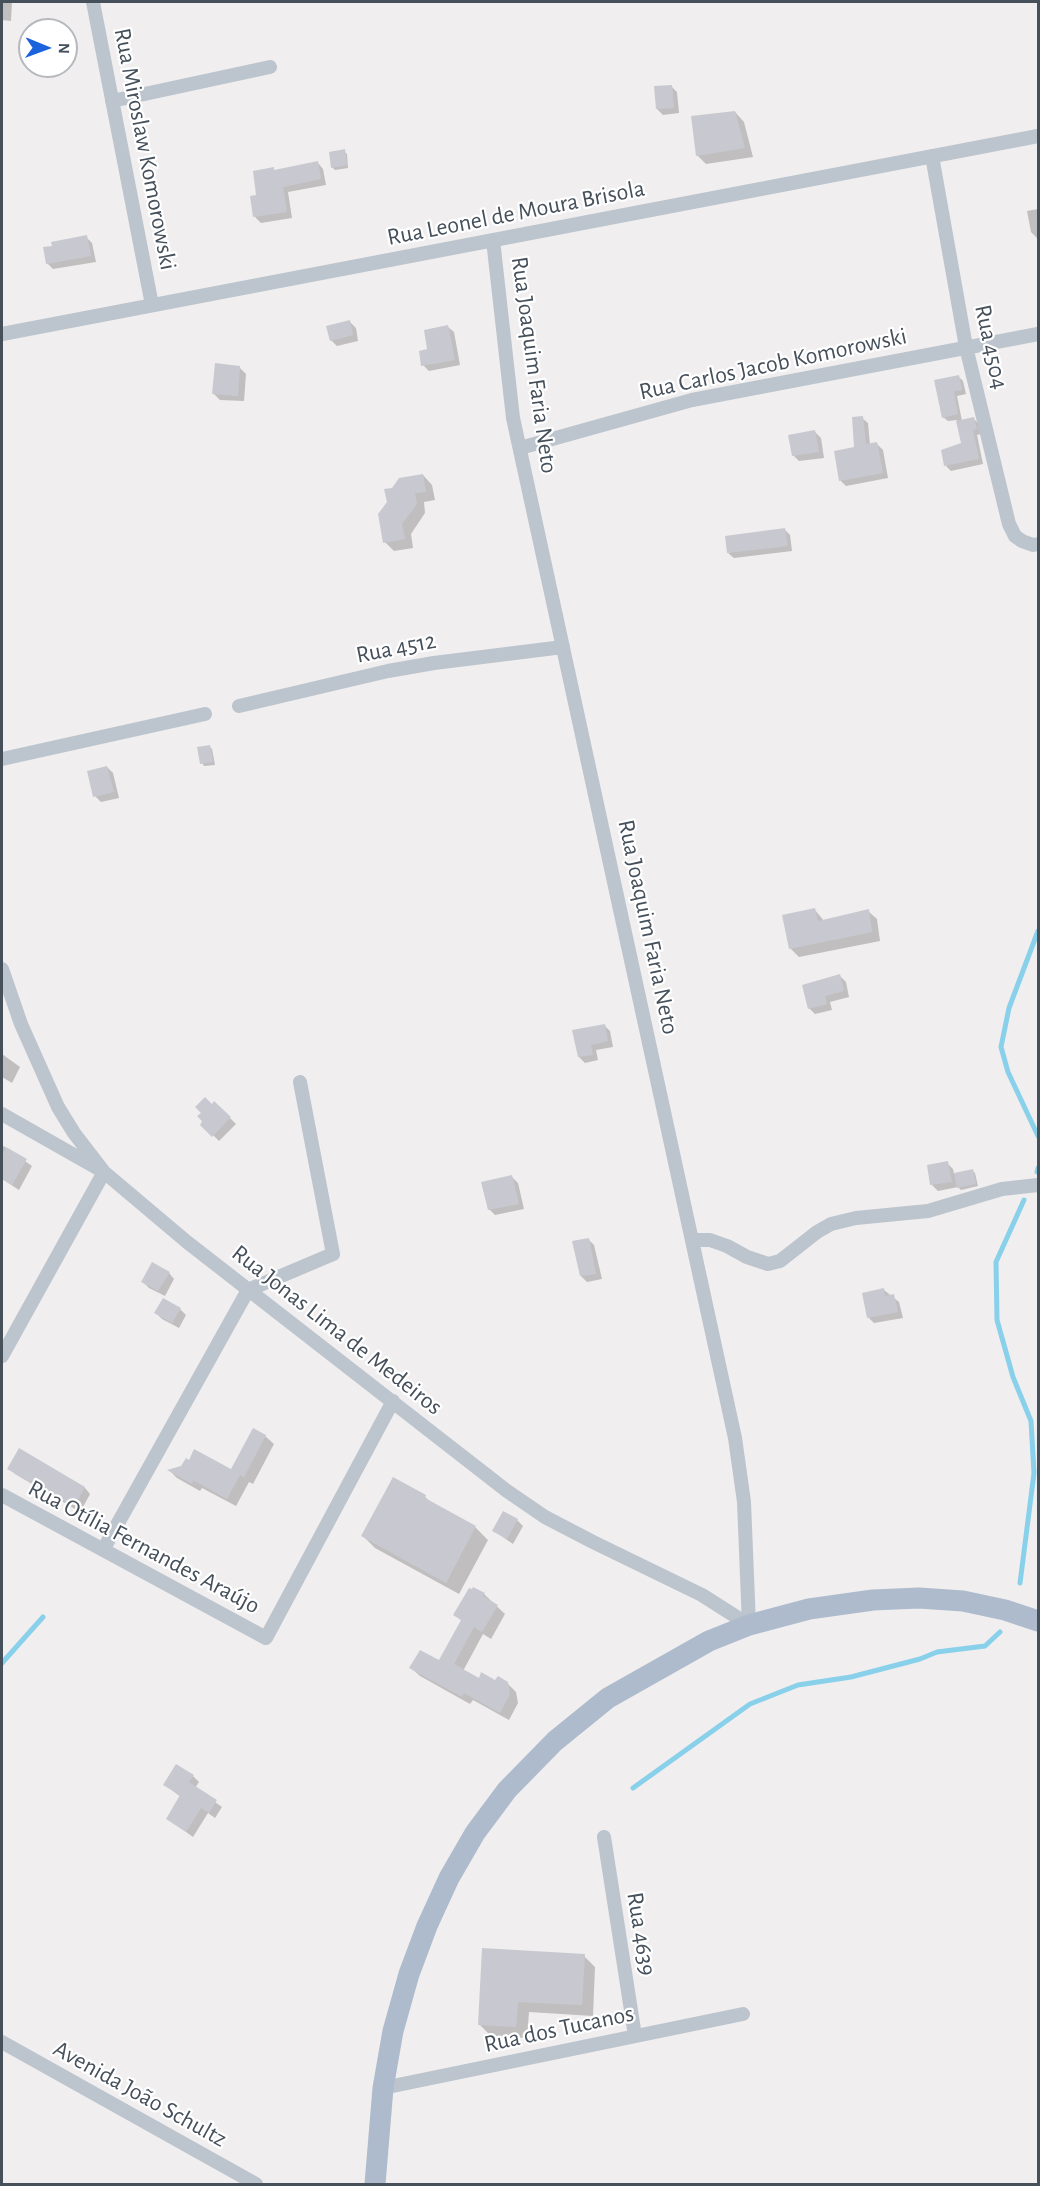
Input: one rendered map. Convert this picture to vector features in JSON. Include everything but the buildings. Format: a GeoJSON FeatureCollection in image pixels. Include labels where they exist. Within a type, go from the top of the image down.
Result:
{"type":"FeatureCollection","features":[{"type":"Feature","properties":{"kind":"main road"},"geometry":{"type":"LineString","coordinates":[[375,2184],[383,2088],[393,2031],[409,1974],[427,1926],[449,1878],[476,1833],[507,1790],[555,1741],[608,1698],[709,1641],[749,1625],[809,1609],[873,1600],[919,1598],[963,1601],[1005,1610],[1038,1622]]}},
{"type":"Feature","properties":{"kind":"street","name":"Rua Miroslaw Komorowski"},"geometry":{"type":"LineString","coordinates":[[93,2],[152,305]]}},
{"type":"Feature","properties":{"kind":"street"},"geometry":{"type":"LineString","coordinates":[[112,101],[270,67]]}},
{"type":"Feature","properties":{"kind":"street","name":"Rua Leonel de Moura Brisola"},"geometry":{"type":"LineString","coordinates":[[2,334],[1038,136]]}},
{"type":"Feature","properties":{"kind":"street","name":"Rua 4504"},"geometry":{"type":"LineString","coordinates":[[932,156],[966,347],[1009,524],[1014,536],[1022,541],[1038,544]]}},
{"type":"Feature","properties":{"kind":"street","name":"Rua Joaquim Faria Neto"},"geometry":{"type":"LineString","coordinates":[[493,240],[512,406],[520,448],[694,1240],[735,1438],[744,1502],[749,1625]]}},
{"type":"Feature","properties":{"kind":"street","name":"Rua Carlos Jacob Komorowski"},"geometry":{"type":"LineString","coordinates":[[520,448],[692,400],[1038,334]]}},
{"type":"Feature","properties":{"kind":"street","name":"Rua 4512"},"geometry":{"type":"LineString","coordinates":[[239,706],[388,671],[563,647]]}},
{"type":"Feature","properties":{"kind":"street"},"geometry":{"type":"LineString","coordinates":[[2,759],[205,714]]}},
{"type":"Feature","properties":{"kind":"street","name":"Rua Jonas Lima de Medeiros"},"geometry":{"type":"LineString","coordinates":[[2,977],[58,1107],[74,1133],[104,1172],[187,1242],[507,1491],[545,1517],[622,1557],[702,1594],[749,1625]]}},
{"type":"Feature","properties":{"kind":"street"},"geometry":{"type":"LineString","coordinates":[[103,1550],[248,1290],[333,1254],[300,1082]]}},
{"type":"Feature","properties":{"kind":"street"},"geometry":{"type":"LineString","coordinates":[[2,1113],[104,1172],[2,1356]]}},
{"type":"Feature","properties":{"kind":"street"},"geometry":{"type":"LineString","coordinates":[[694,1240],[710,1240],[768,1264],[780,1261],[831,1224],[866,1216],[922,1212],[1002,1190],[1038,1185]]}},
{"type":"Feature","properties":{"kind":"street","name":"Rua Otília Fernandes Araújo"},"geometry":{"type":"LineString","coordinates":[[2,1495],[266,1638],[393,1401]]}},
{"type":"Feature","properties":{"kind":"street","name":"Rua 4639"},"geometry":{"type":"LineString","coordinates":[[604,1837],[634,2037]]}},
{"type":"Feature","properties":{"kind":"street","name":"Rua dos Tucanos"},"geometry":{"type":"LineString","coordinates":[[383,2088],[743,2014]]}},
{"type":"Feature","properties":{"kind":"street","name":"Avenida João Schultz"},"geometry":{"type":"LineString","coordinates":[[2,2042],[256,2184]]}},
{"type":"Feature","properties":{"kind":"waterway"},"geometry":{"type":"LineString","coordinates":[[1038,931],[1009,1008],[1001,1047],[1008,1072],[1038,1136]]}},
{"type":"Feature","properties":{"kind":"waterway"},"geometry":{"type":"LineString","coordinates":[[1037,1172],[1038,1168]]}},
{"type":"Feature","properties":{"kind":"waterway"},"geometry":{"type":"LineString","coordinates":[[1020,1583],[1034,1473],[1031,1421],[1013,1377],[997,1320],[996,1262],[1024,1200]]}},
{"type":"Feature","properties":{"kind":"waterway"},"geometry":{"type":"LineString","coordinates":[[2,1663],[43,1617]]}},
{"type":"Feature","properties":{"kind":"waterway"},"geometry":{"type":"LineString","coordinates":[[633,1788],[750,1704],[798,1685],[851,1677],[920,1659],[937,1652],[985,1646],[1000,1632]]}}]}
